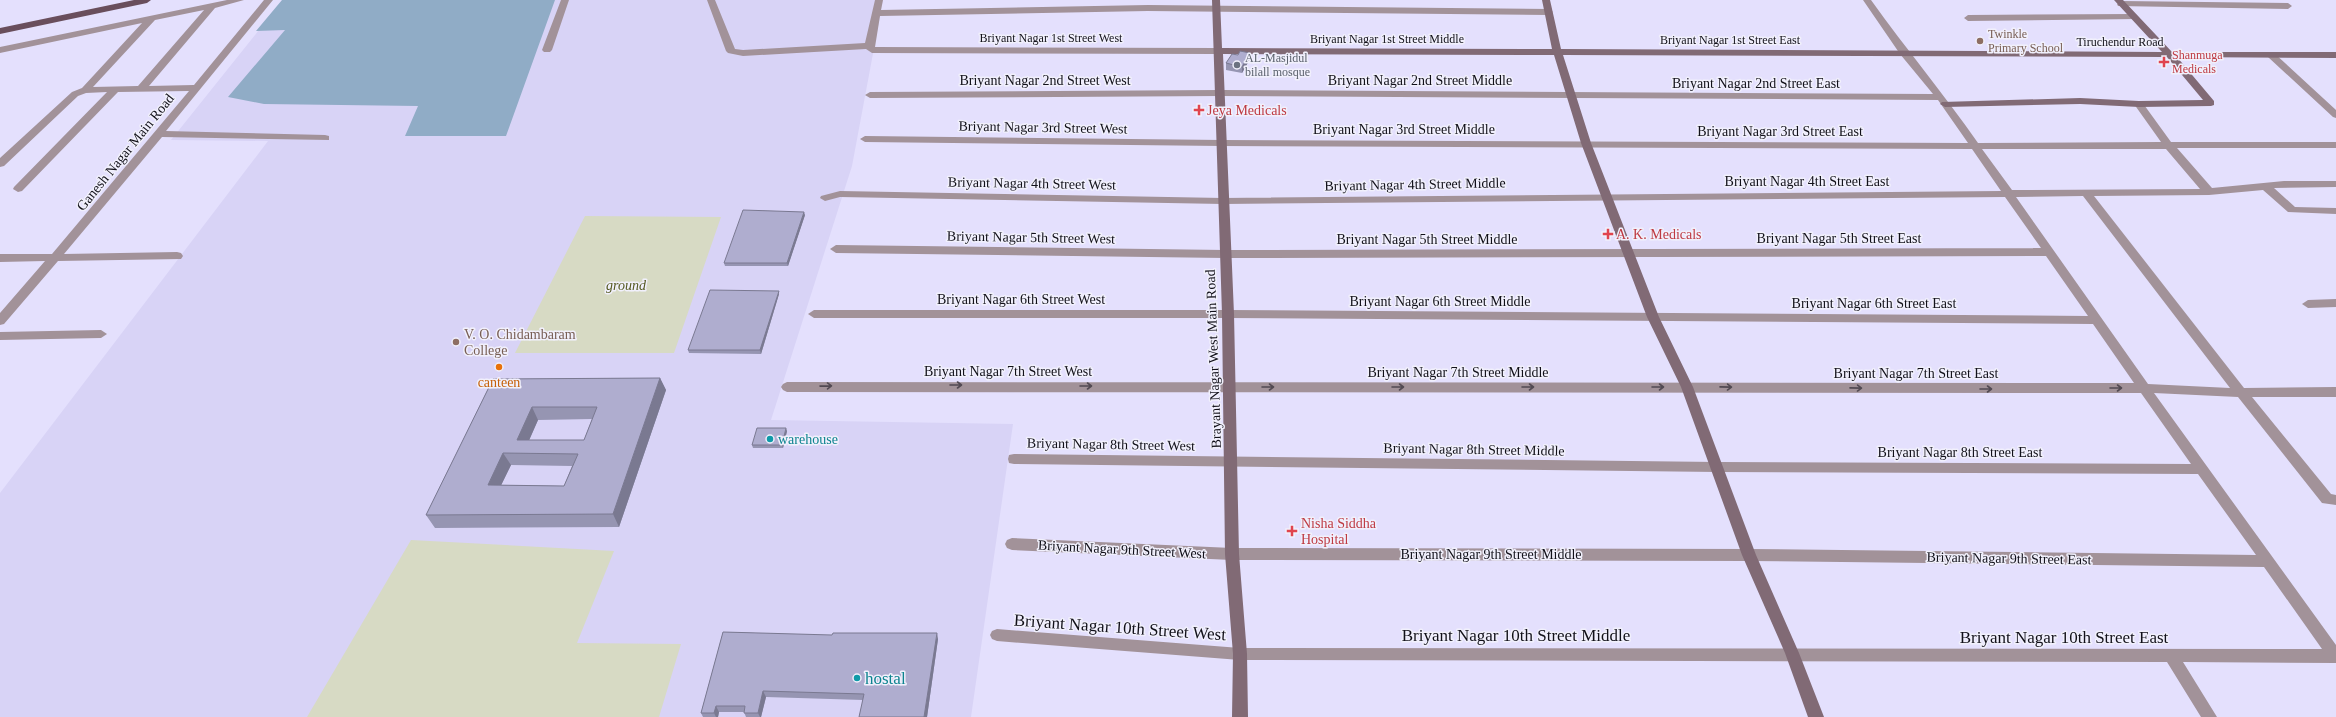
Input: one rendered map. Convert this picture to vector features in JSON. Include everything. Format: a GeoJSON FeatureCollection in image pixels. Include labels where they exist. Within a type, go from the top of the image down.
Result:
{"type":"FeatureCollection","features":[{"type":"Feature","properties":{"kind":"main road"},"geometry":{"type":"LineString","coordinates":[[0,26],[118,0]]}},
{"type":"Feature","properties":{"kind":"main road"},"geometry":{"type":"LineString","coordinates":[[0,31],[147,0]]}},
{"type":"Feature","properties":{"kind":"street"},"geometry":{"type":"LineString","coordinates":[[0,50],[240,0]]}},
{"type":"Feature","properties":{"kind":"street","name":"Ganesh Nagar Main Road"},"geometry":{"type":"LineString","coordinates":[[0,321],[158,134],[268,0]]}},
{"type":"Feature","properties":{"kind":"street"},"geometry":{"type":"LineString","coordinates":[[548,50],[565,0]]}},
{"type":"Feature","properties":{"kind":"street"},"geometry":{"type":"LineString","coordinates":[[711,0],[731,51],[743,53],[869,46],[879,0]]}},
{"type":"Feature","properties":{"kind":"street"},"geometry":{"type":"LineString","coordinates":[[1546,0],[1557,51],[1586,143],[1653,317],[1687,387],[1749,555],[1792,653],[1816,717]]}},
{"type":"Feature","properties":{"kind":"street"},"geometry":{"type":"LineString","coordinates":[[1867,0],[1903,52],[1943,101],[2144,388],[2336,656]]}},
{"type":"Feature","properties":{"kind":"street"},"geometry":{"type":"LineString","coordinates":[[1943,101],[2080,101],[2139,104],[2211,103],[2169,54],[2120,2]]}},
{"type":"Feature","properties":{"kind":"street"},"geometry":{"type":"LineString","coordinates":[[2120,2],[2213,2],[2288,6]]}},
{"type":"Feature","properties":{"kind":"street"},"geometry":{"type":"LineString","coordinates":[[141,89],[213,5]]}},
{"type":"Feature","properties":{"kind":"street"},"geometry":{"type":"LineString","coordinates":[[877,13],[1216,5],[1549,12]]}},
{"type":"Feature","properties":{"kind":"street","name":"Brayant Nagar West Main Road"},"geometry":{"type":"LineString","coordinates":[[1216,5],[1228,314],[1232,554],[1240,654],[1240,717]]}},
{"type":"Feature","properties":{"kind":"street"},"geometry":{"type":"LineString","coordinates":[[1968,18],[2134,17]]}},
{"type":"Feature","properties":{"kind":"street"},"geometry":{"type":"LineString","coordinates":[[85,90],[152,18]]}},
{"type":"Feature","properties":{"kind":"street","name":"Briyant Nagar 1st Street West"},"geometry":{"type":"LineString","coordinates":[[869,46],[872,50],[1218,51]]}},
{"type":"Feature","properties":{"kind":"street","name":"Briyant Nagar 1st Street Middle"},"geometry":{"type":"LineString","coordinates":[[1218,51],[1557,51]]}},
{"type":"Feature","properties":{"kind":"street","name":"Briyant Nagar 1st Street East"},"geometry":{"type":"LineString","coordinates":[[1557,51],[1903,52]]}},
{"type":"Feature","properties":{"kind":"street","name":"Tiruchendur Road"},"geometry":{"type":"LineString","coordinates":[[1903,52],[2336,55]]}},
{"type":"Feature","properties":{"kind":"street"},"geometry":{"type":"LineString","coordinates":[[2271,55],[2331,107],[2336,115]]}},
{"type":"Feature","properties":{"kind":"street"},"geometry":{"type":"LineString","coordinates":[[0,164],[75,94],[85,90],[196,88]]}},
{"type":"Feature","properties":{"kind":"street"},"geometry":{"type":"LineString","coordinates":[[18,189],[115,90]]}},
{"type":"Feature","properties":{"kind":"street","name":"Briyant Nagar 2nd Street West"},"geometry":{"type":"LineString","coordinates":[[870,95],[1220,93]]}},
{"type":"Feature","properties":{"kind":"street","name":"Briyant Nagar 2nd Street Middle"},"geometry":{"type":"LineString","coordinates":[[1220,93],[1571,96]]}},
{"type":"Feature","properties":{"kind":"street","name":"Briyant Nagar 2nd Street East"},"geometry":{"type":"LineString","coordinates":[[1571,96],[1943,101]]}},
{"type":"Feature","properties":{"kind":"street"},"geometry":{"type":"LineString","coordinates":[[2139,104],[2168,145],[2209,192]]}},
{"type":"Feature","properties":{"kind":"street"},"geometry":{"type":"LineString","coordinates":[[158,134],[325,138]]}},
{"type":"Feature","properties":{"kind":"street","name":"Briyant Nagar 3rd Street West"},"geometry":{"type":"LineString","coordinates":[[865,139],[1222,143]]}},
{"type":"Feature","properties":{"kind":"street","name":"Briyant Nagar 3rd Street Middle"},"geometry":{"type":"LineString","coordinates":[[1222,143],[1586,143]]}},
{"type":"Feature","properties":{"kind":"street","name":"Briyant Nagar 3rd Street East"},"geometry":{"type":"LineString","coordinates":[[1586,143],[1974,146],[2336,145]]}},
{"type":"Feature","properties":{"kind":"street","name":"Briyant Nagar 4th Street East"},"geometry":{"type":"LineString","coordinates":[[1606,196],[2209,192],[2265,186],[2336,184]]}},
{"type":"Feature","properties":{"kind":"street"},"geometry":{"type":"LineString","coordinates":[[2265,186],[2292,210],[2336,211]]}},
{"type":"Feature","properties":{"kind":"street"},"geometry":{"type":"LineString","coordinates":[[2086,193],[2241,393],[2327,499],[2336,500]]}},
{"type":"Feature","properties":{"kind":"street","name":"Briyant Nagar 4th Street West"},"geometry":{"type":"LineString","coordinates":[[825,198],[840,194],[1224,201]]}},
{"type":"Feature","properties":{"kind":"street","name":"Briyant Nagar 4th Street Middle"},"geometry":{"type":"LineString","coordinates":[[1224,201],[1606,196]]}},
{"type":"Feature","properties":{"kind":"street","name":"Briyant Nagar 5th Street West"},"geometry":{"type":"LineString","coordinates":[[836,249],[1225,254]]}},
{"type":"Feature","properties":{"kind":"street","name":"Briyant Nagar 5th Street East"},"geometry":{"type":"LineString","coordinates":[[1628,253],[2049,252]]}},
{"type":"Feature","properties":{"kind":"street","name":"Briyant Nagar 5th Street Middle"},"geometry":{"type":"LineString","coordinates":[[1225,254],[1628,253]]}},
{"type":"Feature","properties":{"kind":"street"},"geometry":{"type":"LineString","coordinates":[[0,258],[56,256],[177,256]]}},
{"type":"Feature","properties":{"kind":"street"},"geometry":{"type":"LineString","coordinates":[[2308,304],[2336,303]]}},
{"type":"Feature","properties":{"kind":"street","name":"Briyant Nagar 6th Street West"},"geometry":{"type":"LineString","coordinates":[[814,314],[1228,314]]}},
{"type":"Feature","properties":{"kind":"street","name":"Briyant Nagar 6th Street Middle"},"geometry":{"type":"LineString","coordinates":[[1228,314],[1653,317]]}},
{"type":"Feature","properties":{"kind":"street","name":"Briyant Nagar 6th Street East"},"geometry":{"type":"LineString","coordinates":[[1653,317],[2096,320]]}},
{"type":"Feature","properties":{"kind":"street"},"geometry":{"type":"LineString","coordinates":[[0,336],[101,334]]}},
{"type":"Feature","properties":{"kind":"street","name":"Briyant Nagar 7th Street West"},"geometry":{"type":"LineString","coordinates":[[787,387],[955,385],[1229,387]]}},
{"type":"Feature","properties":{"kind":"street","name":"Briyant Nagar 7th Street Middle"},"geometry":{"type":"LineString","coordinates":[[1229,387],[1687,387]]}},
{"type":"Feature","properties":{"kind":"street","name":"Briyant Nagar 7th Street East"},"geometry":{"type":"LineString","coordinates":[[1687,387],[2144,388],[2241,393],[2336,392]]}},
{"type":"Feature","properties":{"kind":"street","name":"Briyant Nagar 8th Street West"},"geometry":{"type":"LineString","coordinates":[[1014,459],[1231,463]]}},
{"type":"Feature","properties":{"kind":"street","name":"Briyant Nagar 8th Street Middle"},"geometry":{"type":"LineString","coordinates":[[1231,463],[1717,468]]}},
{"type":"Feature","properties":{"kind":"street","name":"Briyant Nagar 8th Street East"},"geometry":{"type":"LineString","coordinates":[[1717,468],[2202,469]]}},
{"type":"Feature","properties":{"kind":"street","name":"Briyant Nagar 9th Street West"},"geometry":{"type":"LineString","coordinates":[[1012,544],[1232,554]]}},
{"type":"Feature","properties":{"kind":"street","name":"Briyant Nagar 9th Street Middle"},"geometry":{"type":"LineString","coordinates":[[1232,554],[1749,555]]}},
{"type":"Feature","properties":{"kind":"street","name":"Briyant Nagar 9th Street East"},"geometry":{"type":"LineString","coordinates":[[1749,555],[2269,561]]}},
{"type":"Feature","properties":{"kind":"street","name":"Briyant Nagar 10th Street West"},"geometry":{"type":"LineString","coordinates":[[997,635],[1240,654]]}},
{"type":"Feature","properties":{"kind":"street","name":"Briyant Nagar 10th Street Middle"},"geometry":{"type":"LineString","coordinates":[[1240,654],[1792,653]]}},
{"type":"Feature","properties":{"kind":"street","name":"Briyant Nagar 10th Street East"},"geometry":{"type":"LineString","coordinates":[[1792,653],[2336,656]]}},
{"type":"Feature","properties":{"kind":"street"},"geometry":{"type":"LineString","coordinates":[[2171,656],[2209,717]]}},
{"type":"Feature","properties":{"kind":"shaded area","name":"V. O. Chidambaram College"},"geometry":{"type":"Polygon","coordinates":[[[283,0],[883,0],[852,166],[771,420],[1013,424],[971,717],[0,717],[0,493],[268,141],[171,140],[283,0]]]}},
{"type":"Feature","properties":{"kind":"green space","name":"ground"},"geometry":{"type":"Polygon","coordinates":[[[585,216],[721,217],[674,353],[515,353],[585,216]]]}},
{"type":"Feature","properties":{"kind":"green space"},"geometry":{"type":"Polygon","coordinates":[[[411,540],[614,551],[577,643],[681,644],[659,717],[307,717],[411,540]]]}},
{"type":"Feature","properties":{"kind":"water"},"geometry":{"type":"Polygon","coordinates":[[[282,0],[555,0],[506,136],[405,136],[418,106],[264,104],[228,97],[285,30],[256,31],[282,0]]]}},
{"type":"Feature","properties":{"kind":"building"},"geometry":{"type":"Polygon","coordinates":[[[1240,51],[1250,53],[1242,67],[1226,63],[1232,54],[1238,55],[1240,51]]]}},
{"type":"Feature","properties":{"kind":"building"},"geometry":{"type":"Polygon","coordinates":[[[743,210],[804,212],[787,263],[724,263],[743,210]]]}},
{"type":"Feature","properties":{"kind":"building"},"geometry":{"type":"Polygon","coordinates":[[[710,290],[779,291],[760,350],[688,350],[710,290]]]}},
{"type":"Feature","properties":{"kind":"building"},"geometry":{"type":"Polygon","coordinates":[[[660,378],[613,514],[426,515],[493,379],[660,378]],[[532,407],[517,440],[584,440],[597,407],[532,407]],[[503,453],[488,485],[564,486],[578,454],[503,453]]]}},
{"type":"Feature","properties":{"kind":"building","name":"warehouse"},"geometry":{"type":"Polygon","coordinates":[[[757,428],[786,428],[782,445],[752,445],[757,428]]]}},
{"type":"Feature","properties":{"kind":"building","name":"hostal"},"geometry":{"type":"Polygon","coordinates":[[[723,632],[832,635],[833,633],[937,633],[924,717],[859,717],[864,694],[763,691],[758,713],[744,713],[745,706],[716,706],[714,713],[701,713],[723,632]]]}},
{"type":"Feature","properties":{"kind":"place","name":"Twinkle Primary School"},"geometry":{"type":"Point","coordinates":[1980,41]}},
{"type":"Feature","properties":{"kind":"place","name":"Shanmuga Medicals"},"geometry":{"type":"Point","coordinates":[2164,62]}},
{"type":"Feature","properties":{"kind":"place","name":"AL-Masjidul bilall mosque"},"geometry":{"type":"Point","coordinates":[1237,65]}},
{"type":"Feature","properties":{"kind":"place","name":"Jeya Medicals"},"geometry":{"type":"Point","coordinates":[1199,110]}},
{"type":"Feature","properties":{"kind":"place","name":"A. K. Medicals"},"geometry":{"type":"Point","coordinates":[1608,234]}},
{"type":"Feature","properties":{"kind":"place","name":"V. O. Chidambaram College"},"geometry":{"type":"Point","coordinates":[456,342]}},
{"type":"Feature","properties":{"kind":"place","name":"canteen"},"geometry":{"type":"Point","coordinates":[499,367]}},
{"type":"Feature","properties":{"kind":"place","name":"warehouse"},"geometry":{"type":"Point","coordinates":[770,439]}},
{"type":"Feature","properties":{"kind":"place","name":"Nisha Siddha Hospital"},"geometry":{"type":"Point","coordinates":[1292,531]}},
{"type":"Feature","properties":{"kind":"place","name":"hostal"},"geometry":{"type":"Point","coordinates":[857,678]}}]}
